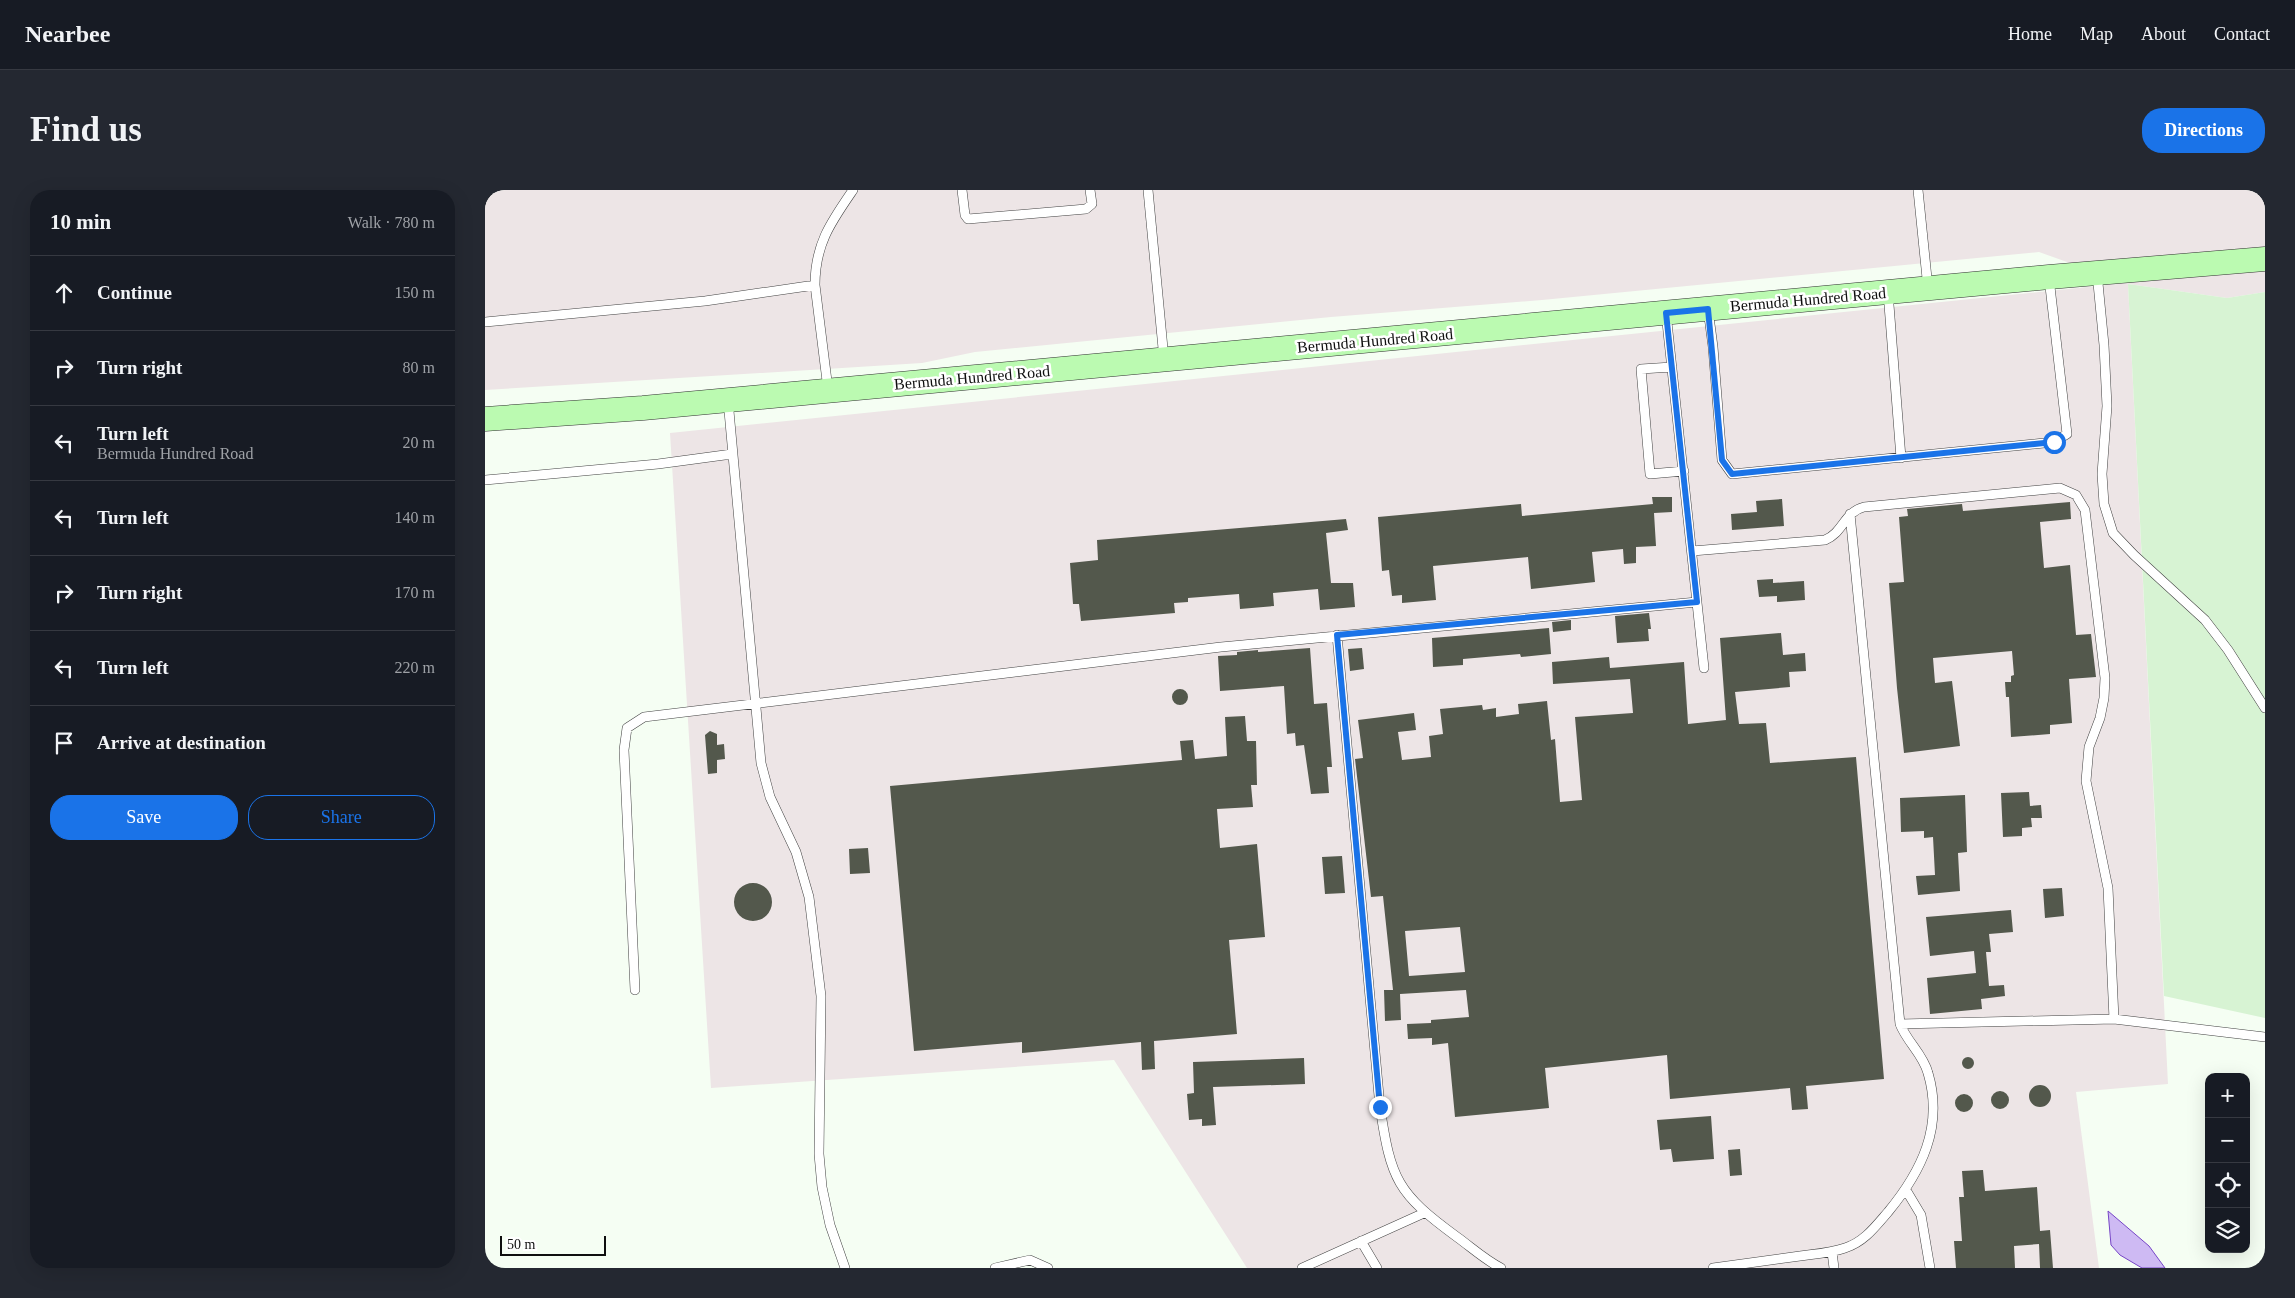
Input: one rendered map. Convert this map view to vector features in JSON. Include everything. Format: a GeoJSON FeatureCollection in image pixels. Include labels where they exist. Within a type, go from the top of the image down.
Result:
{"type":"FeatureCollection","features":[{"type":"Feature","properties":{"kind":"street","name":"Bermuda Hundred Road"},"geometry":{"type":"LineString","coordinates":[[485,419],[728,400],[1928,288],[2265,259]]}},
{"type":"Feature","properties":{"kind":"lane"},"geometry":{"type":"LineString","coordinates":[[829,390],[815,285],[819,250],[825,232],[853,190]]}},
{"type":"Feature","properties":{"kind":"lane"},"geometry":{"type":"LineString","coordinates":[[962,190],[965,215],[968,219],[1086,209],[1091,204],[1090,190]]}},
{"type":"Feature","properties":{"kind":"lane"},"geometry":{"type":"LineString","coordinates":[[1148,190],[1164,359]]}},
{"type":"Feature","properties":{"kind":"lane"},"geometry":{"type":"LineString","coordinates":[[1918,190],[1928,288]]}},
{"type":"Feature","properties":{"kind":"lane"},"geometry":{"type":"LineString","coordinates":[[2097,273],[2104,345],[2107,406],[2102,474],[2105,504],[2113,533],[2134,555],[2205,620],[2229,650],[2265,708]]}},
{"type":"Feature","properties":{"kind":"lane"},"geometry":{"type":"LineString","coordinates":[[1708,309],[1722,460],[1732,474],[2054,442],[2067,434],[2049,277]]}},
{"type":"Feature","properties":{"kind":"lane"},"geometry":{"type":"LineString","coordinates":[[485,322],[705,301],[815,285]]}},
{"type":"Feature","properties":{"kind":"lane"},"geometry":{"type":"LineString","coordinates":[[1888,292],[1901,458]]}},
{"type":"Feature","properties":{"kind":"lane"},"geometry":{"type":"LineString","coordinates":[[1666,313],[1704,668]]}},
{"type":"Feature","properties":{"kind":"lane"},"geometry":{"type":"LineString","coordinates":[[1672,366],[1641,369],[1650,474],[1684,471]]}},
{"type":"Feature","properties":{"kind":"lane"},"geometry":{"type":"LineString","coordinates":[[728,400],[763,772],[770,797],[796,852],[809,897],[821,996],[819,1154],[822,1187],[830,1225],[845,1268]]}},
{"type":"Feature","properties":{"kind":"lane"},"geometry":{"type":"LineString","coordinates":[[485,480],[658,464],[733,454]]}},
{"type":"Feature","properties":{"kind":"lane"},"geometry":{"type":"LineString","coordinates":[[1692,551],[1825,540],[1837,533],[1850,514],[1864,507],[2060,488],[2076,496],[2085,510],[2105,678],[2100,718],[2089,747],[2086,781],[2108,888],[2114,1019]]}},
{"type":"Feature","properties":{"kind":"lane"},"geometry":{"type":"LineString","coordinates":[[1713,1268],[1832,1252],[1859,1242],[1871,1232],[1917,1172],[1931,1132],[1933,1110],[1928,1072],[1922,1058],[1904,1034],[1900,1024],[1850,514]]}},
{"type":"Feature","properties":{"kind":"lane"},"geometry":{"type":"LineString","coordinates":[[635,990],[623,750],[627,728],[644,716],[1221,646],[1697,602]]}},
{"type":"Feature","properties":{"kind":"lane"},"geometry":{"type":"LineString","coordinates":[[1337,635],[1380,1107],[1387,1154],[1393,1172],[1403,1190],[1424,1213],[1501,1268]]}},
{"type":"Feature","properties":{"kind":"lane"},"geometry":{"type":"LineString","coordinates":[[1900,1024],[2114,1019],[2265,1037]]}},
{"type":"Feature","properties":{"kind":"lane"},"geometry":{"type":"LineString","coordinates":[[1905,1190],[1921,1215],[1931,1268]]}},
{"type":"Feature","properties":{"kind":"lane"},"geometry":{"type":"LineString","coordinates":[[1302,1268],[1424,1213]]}},
{"type":"Feature","properties":{"kind":"lane"},"geometry":{"type":"LineString","coordinates":[[1361,1241],[1377,1268]]}},
{"type":"Feature","properties":{"kind":"lane"},"geometry":{"type":"LineString","coordinates":[[1832,1252],[1834,1268]]}},
{"type":"Feature","properties":{"kind":"lane"},"geometry":{"type":"LineString","coordinates":[[995,1268],[1030,1260],[1048,1268]]}},
{"type":"Feature","properties":{"kind":"shaded area"},"geometry":{"type":"Polygon","coordinates":[[[485,190],[2265,190],[2265,292],[2227,298],[2128,284],[2168,1084],[2076,1092],[2099,1268],[1247,1268],[1114,1060],[711,1088],[670,433],[2126,283],[2039,252],[1542,300],[1331,317],[975,352],[922,363],[485,390],[485,190]]]}},
{"type":"Feature","properties":{"kind":"shaded area"},"geometry":{"type":"Polygon","coordinates":[[[2108,1211],[2149,1246],[2165,1268],[2142,1268],[2120,1255],[2111,1245],[2108,1211]]]}},
{"type":"Feature","properties":{"kind":"green space"},"geometry":{"type":"Polygon","coordinates":[[[2128,284],[2227,298],[2265,292],[2265,1018],[2164,996],[2128,284]]]}},
{"type":"Feature","properties":{"kind":"building"},"geometry":{"type":"Polygon","coordinates":[[[1652,497],[1672,497],[1672,512],[1654,513],[1656,546],[1636,547],[1636,563],[1624,564],[1623,549],[1592,552],[1595,582],[1531,589],[1528,557],[1433,566],[1436,600],[1402,603],[1402,595],[1392,596],[1389,570],[1382,571],[1378,517],[1521,504],[1522,516],[1653,504],[1652,497]]]}},
{"type":"Feature","properties":{"kind":"building"},"geometry":{"type":"Polygon","coordinates":[[[1782,499],[1784,526],[1732,530],[1731,514],[1757,512],[1756,501],[1782,499]]]}},
{"type":"Feature","properties":{"kind":"building"},"geometry":{"type":"Polygon","coordinates":[[[2070,502],[2071,519],[2040,522],[2044,568],[2070,565],[2076,635],[2091,634],[2096,677],[2069,679],[2072,723],[2050,725],[2050,734],[2011,737],[2009,697],[2006,697],[2005,682],[2011,682],[2011,676],[2014,675],[2012,651],[1933,658],[1935,683],[1952,681],[1960,746],[1904,753],[1889,583],[1904,582],[1899,517],[1908,516],[1907,509],[1962,504],[1963,511],[2070,502]]]}},
{"type":"Feature","properties":{"kind":"building"},"geometry":{"type":"Polygon","coordinates":[[[1346,519],[1348,530],[1326,533],[1331,583],[1353,583],[1355,607],[1320,610],[1318,589],[1273,593],[1274,606],[1240,609],[1239,594],[1188,598],[1188,602],[1174,603],[1175,613],[1081,621],[1079,604],[1073,604],[1070,563],[1098,560],[1097,540],[1346,519]]]}},
{"type":"Feature","properties":{"kind":"building"},"geometry":{"type":"Polygon","coordinates":[[[1773,579],[1773,583],[1804,581],[1805,600],[1777,602],[1777,596],[1759,597],[1757,580],[1773,579]]]}},
{"type":"Feature","properties":{"kind":"building"},"geometry":{"type":"Polygon","coordinates":[[[1649,613],[1651,629],[1648,629],[1649,641],[1617,643],[1615,616],[1649,613]]]}},
{"type":"Feature","properties":{"kind":"building"},"geometry":{"type":"Polygon","coordinates":[[[1571,620],[1571,630],[1553,632],[1552,622],[1571,620]]]}},
{"type":"Feature","properties":{"kind":"building"},"geometry":{"type":"Polygon","coordinates":[[[1549,628],[1551,654],[1521,657],[1520,654],[1463,659],[1463,665],[1433,667],[1432,638],[1549,628]]]}},
{"type":"Feature","properties":{"kind":"building"},"geometry":{"type":"Polygon","coordinates":[[[1781,633],[1783,655],[1805,653],[1806,671],[1789,672],[1790,687],[1735,692],[1739,724],[1766,723],[1770,763],[1856,757],[1884,1079],[1806,1086],[1808,1109],[1792,1110],[1790,1088],[1670,1099],[1667,1055],[1545,1068],[1549,1108],[1455,1117],[1448,1043],[1432,1045],[1432,1038],[1408,1039],[1407,1024],[1431,1023],[1431,1020],[1469,1017],[1466,990],[1400,994],[1401,1020],[1385,1021],[1384,990],[1393,990],[1383,896],[1371,897],[1355,759],[1363,758],[1358,720],[1414,713],[1416,730],[1398,732],[1402,760],[1431,757],[1429,736],[1443,734],[1440,709],[1482,705],[1483,710],[1496,708],[1496,717],[1519,714],[1518,704],[1547,701],[1551,740],[1555,739],[1560,802],[1582,800],[1575,717],[1633,713],[1630,679],[1553,684],[1552,662],[1609,657],[1610,668],[1684,662],[1688,724],[1726,720],[1720,638],[1781,633]],[[1460,927],[1405,931],[1409,976],[1465,972],[1460,927]]]}},
{"type":"Feature","properties":{"kind":"building"},"geometry":{"type":"Polygon","coordinates":[[[1310,648],[1314,704],[1327,703],[1332,767],[1327,767],[1329,793],[1311,794],[1304,745],[1296,746],[1295,733],[1287,734],[1284,686],[1220,691],[1218,656],[1237,655],[1237,652],[1258,650],[1258,652],[1310,648]]]}},
{"type":"Feature","properties":{"kind":"building"},"geometry":{"type":"Polygon","coordinates":[[[1362,648],[1364,669],[1350,671],[1348,649],[1362,648]]]}},
{"type":"Feature","properties":{"kind":"building"},"geometry":{"type":"Polygon","coordinates":[[[1177,689],[1183,689],[1188,694],[1186,703],[1177,705],[1172,700],[1172,694],[1177,689]]]}},
{"type":"Feature","properties":{"kind":"building"},"geometry":{"type":"Polygon","coordinates":[[[1245,716],[1247,741],[1256,741],[1257,785],[1251,785],[1253,807],[1217,809],[1220,848],[1257,844],[1265,937],[1229,940],[1237,1034],[1154,1041],[1155,1069],[1142,1070],[1141,1042],[1022,1053],[1022,1042],[914,1051],[890,786],[1182,760],[1180,741],[1193,740],[1195,759],[1227,756],[1225,717],[1245,716]]]}},
{"type":"Feature","properties":{"kind":"building"},"geometry":{"type":"Polygon","coordinates":[[[710,731],[717,734],[717,745],[724,744],[725,759],[717,760],[717,773],[708,774],[705,735],[710,731]]]}},
{"type":"Feature","properties":{"kind":"building"},"geometry":{"type":"Polygon","coordinates":[[[2029,792],[2030,806],[2041,805],[2042,818],[2031,818],[2032,827],[2022,828],[2022,836],[2003,837],[2001,793],[2029,792]]]}},
{"type":"Feature","properties":{"kind":"building"},"geometry":{"type":"Polygon","coordinates":[[[1965,795],[1967,852],[1958,853],[1960,891],[1918,895],[1916,876],[1935,875],[1933,837],[1924,838],[1924,831],[1901,832],[1900,798],[1965,795]]]}},
{"type":"Feature","properties":{"kind":"building"},"geometry":{"type":"Polygon","coordinates":[[[868,848],[870,873],[850,874],[849,849],[868,848]]]}},
{"type":"Feature","properties":{"kind":"building"},"geometry":{"type":"Polygon","coordinates":[[[1342,856],[1345,893],[1325,894],[1322,857],[1342,856]]]}},
{"type":"Feature","properties":{"kind":"building"},"geometry":{"type":"Polygon","coordinates":[[[753,883],[767,888],[772,902],[767,916],[753,921],[739,916],[734,902],[739,888],[753,883]]]}},
{"type":"Feature","properties":{"kind":"building"},"geometry":{"type":"Polygon","coordinates":[[[2062,888],[2064,916],[2045,918],[2043,889],[2062,888]]]}},
{"type":"Feature","properties":{"kind":"building"},"geometry":{"type":"Polygon","coordinates":[[[2011,910],[2013,932],[1989,934],[1991,952],[1986,952],[1989,986],[2004,985],[2005,996],[1981,999],[1982,1009],[1930,1014],[1927,978],[1976,973],[1974,951],[1930,956],[1926,917],[2011,910]]]}},
{"type":"Feature","properties":{"kind":"building"},"geometry":{"type":"Polygon","coordinates":[[[1970,1057],[1973,1058],[1973,1068],[1966,1069],[1963,1068],[1962,1061],[1963,1058],[1970,1057]]]}},
{"type":"Feature","properties":{"kind":"building"},"geometry":{"type":"Polygon","coordinates":[[[1304,1058],[1305,1084],[1213,1087],[1216,1125],[1202,1126],[1202,1119],[1189,1120],[1187,1094],[1194,1093],[1193,1062],[1304,1058]]]}},
{"type":"Feature","properties":{"kind":"building"},"geometry":{"type":"Polygon","coordinates":[[[2040,1085],[2048,1088],[2051,1096],[2048,1104],[2040,1107],[2032,1104],[2029,1096],[2032,1088],[2040,1085]]]}},
{"type":"Feature","properties":{"kind":"building"},"geometry":{"type":"Polygon","coordinates":[[[2000,1091],[2006,1094],[2009,1100],[2006,1106],[2000,1109],[1994,1106],[1991,1100],[1994,1094],[2000,1091]]]}},
{"type":"Feature","properties":{"kind":"building"},"geometry":{"type":"Polygon","coordinates":[[[1964,1094],[1970,1097],[1973,1103],[1970,1109],[1964,1112],[1958,1109],[1955,1103],[1958,1097],[1964,1094]]]}},
{"type":"Feature","properties":{"kind":"building"},"geometry":{"type":"Polygon","coordinates":[[[1711,1116],[1714,1159],[1673,1162],[1671,1149],[1660,1150],[1657,1120],[1711,1116]]]}},
{"type":"Feature","properties":{"kind":"building"},"geometry":{"type":"Polygon","coordinates":[[[1740,1149],[1742,1175],[1730,1176],[1728,1150],[1740,1149]]]}},
{"type":"Feature","properties":{"kind":"building"},"geometry":{"type":"Polygon","coordinates":[[[1983,1170],[1985,1191],[2037,1187],[2040,1231],[2050,1230],[2053,1268],[2040,1268],[2039,1244],[2014,1246],[2015,1268],[1956,1268],[1954,1241],[1962,1241],[1959,1197],[1964,1197],[1962,1171],[1983,1170]]]}},
{"type":"Feature","properties":{"kind":"route"},"geometry":{"type":"LineString","coordinates":[[1380,1107],[1337,635],[1697,602],[1666,313],[1708,309],[1722,460],[1732,474],[1961,453],[2054,442]]}}]}
